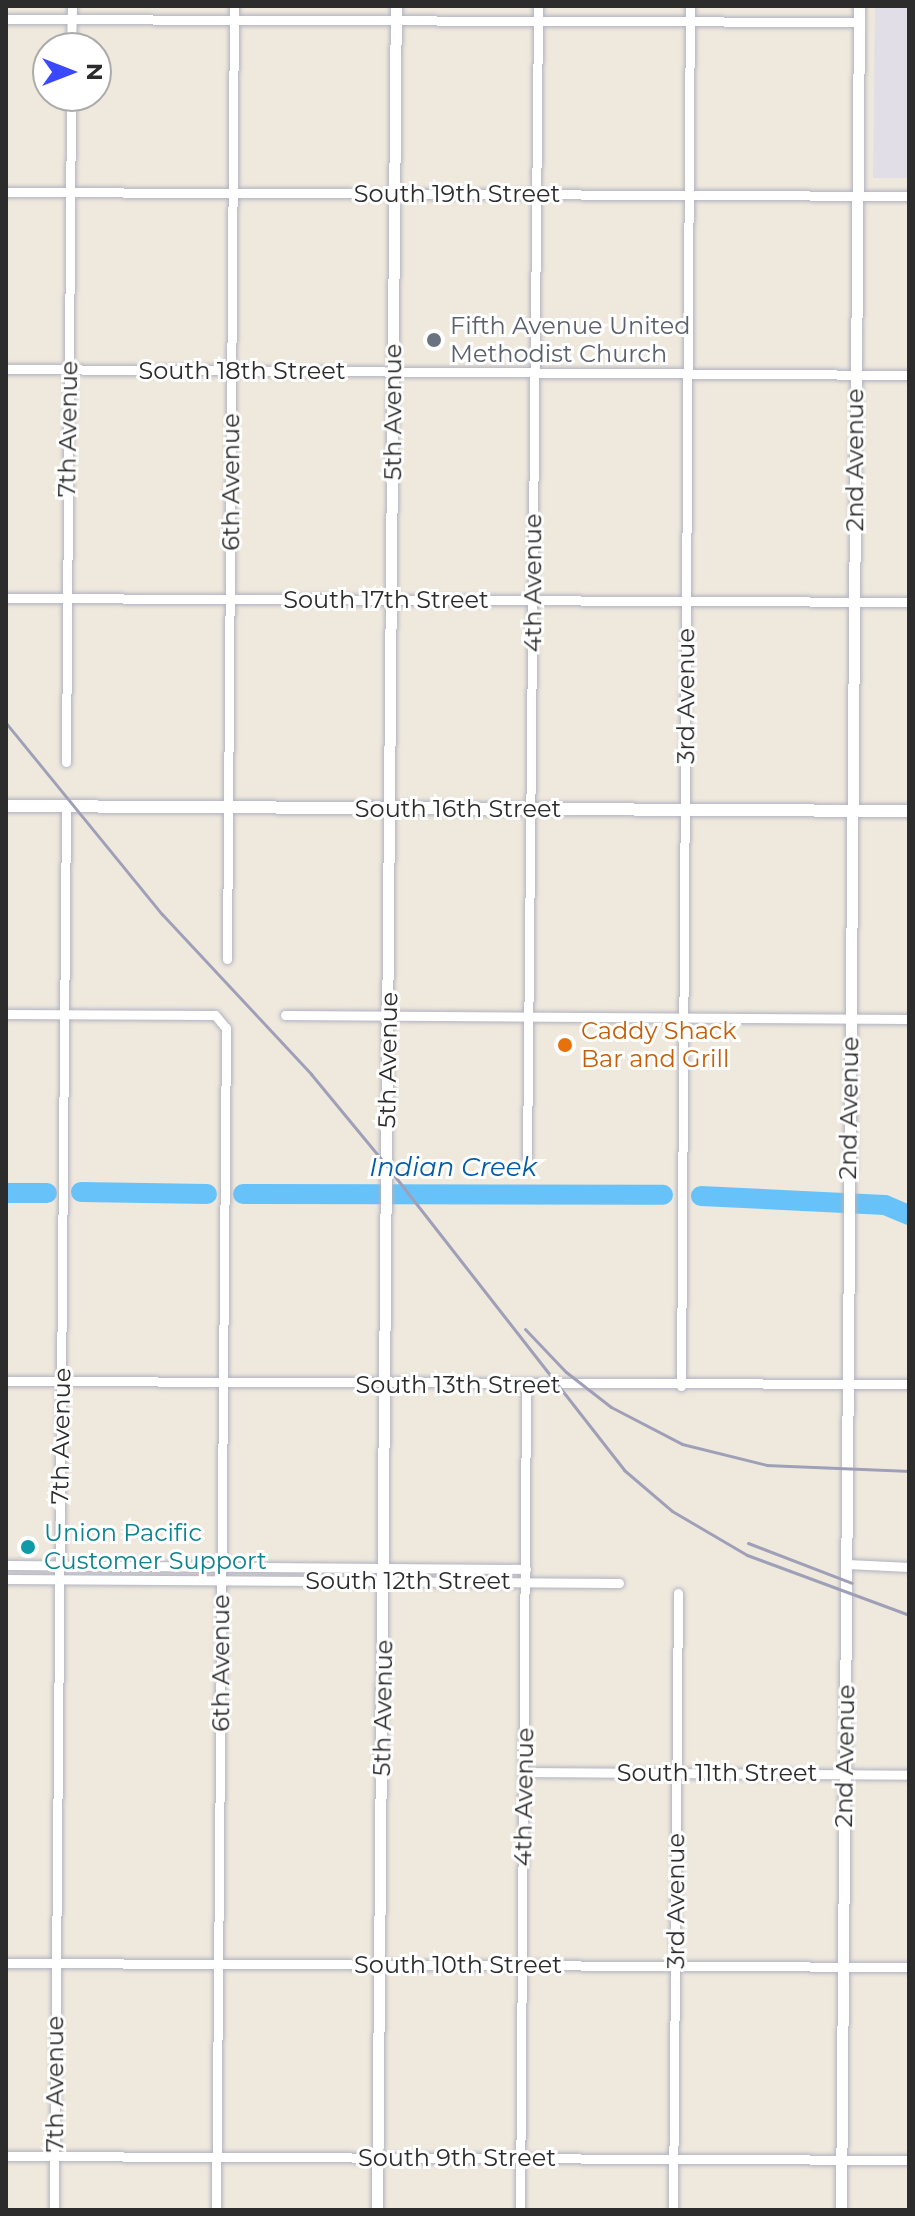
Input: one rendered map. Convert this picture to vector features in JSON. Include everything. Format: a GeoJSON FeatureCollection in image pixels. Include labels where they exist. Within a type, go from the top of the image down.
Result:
{"type":"FeatureCollection","features":[{"type":"Feature","properties":{"kind":"main road","name":"South 16th Street"},"geometry":{"type":"LineString","coordinates":[[6,806],[909,811]]}},
{"type":"Feature","properties":{"kind":"street"},"geometry":{"type":"LineString","coordinates":[[71,32],[72,6]]}},
{"type":"Feature","properties":{"kind":"street","name":"6th Avenue"},"geometry":{"type":"LineString","coordinates":[[227,959],[234,6]]}},
{"type":"Feature","properties":{"kind":"street","name":"5th Avenue"},"geometry":{"type":"LineString","coordinates":[[377,2210],[385,1568],[396,6]]}},
{"type":"Feature","properties":{"kind":"street","name":"4th Avenue"},"geometry":{"type":"LineString","coordinates":[[527,1159],[538,6]]}},
{"type":"Feature","properties":{"kind":"street","name":"3rd Avenue"},"geometry":{"type":"LineString","coordinates":[[681,1386],[690,6]]}},
{"type":"Feature","properties":{"kind":"street","name":"2nd Avenue"},"geometry":{"type":"LineString","coordinates":[[841,2210],[859,6]]}},
{"type":"Feature","properties":{"kind":"street"},"geometry":{"type":"LineString","coordinates":[[6,19],[858,22]]}},
{"type":"Feature","properties":{"kind":"street","name":"7th Avenue"},"geometry":{"type":"LineString","coordinates":[[66,762],[71,112]]}},
{"type":"Feature","properties":{"kind":"street","name":"South 19th Street"},"geometry":{"type":"LineString","coordinates":[[6,192],[909,196]]}},
{"type":"Feature","properties":{"kind":"street","name":"South 18th Street"},"geometry":{"type":"LineString","coordinates":[[6,369],[909,375]]}},
{"type":"Feature","properties":{"kind":"street","name":"South 17th Street"},"geometry":{"type":"LineString","coordinates":[[6,598],[909,602]]}},
{"type":"Feature","properties":{"kind":"street","name":"7th Avenue"},"geometry":{"type":"LineString","coordinates":[[54,2210],[66,806]]}},
{"type":"Feature","properties":{"kind":"street"},"geometry":{"type":"LineString","coordinates":[[6,1014],[65,1015]]}},
{"type":"Feature","properties":{"kind":"street","name":"6th Avenue"},"geometry":{"type":"LineString","coordinates":[[65,1015],[215,1015],[223,1020],[224,1384],[216,2210]]}},
{"type":"Feature","properties":{"kind":"street"},"geometry":{"type":"LineString","coordinates":[[285,1015],[909,1019]]}},
{"type":"Feature","properties":{"kind":"street","name":"South 13th Street"},"geometry":{"type":"LineString","coordinates":[[6,1381],[681,1386],[909,1384]]}},
{"type":"Feature","properties":{"kind":"street","name":"4th Avenue"},"geometry":{"type":"LineString","coordinates":[[520,2210],[526,1385]]}},
{"type":"Feature","properties":{"kind":"street"},"geometry":{"type":"LineString","coordinates":[[847,1564],[909,1567]]}},
{"type":"Feature","properties":{"kind":"street","name":"South 12th Street"},"geometry":{"type":"LineString","coordinates":[[6,1565],[526,1569]]}},
{"type":"Feature","properties":{"kind":"street","name":"South 12th Street"},"geometry":{"type":"LineString","coordinates":[[6,1579],[619,1583]]}},
{"type":"Feature","properties":{"kind":"street","name":"3rd Avenue"},"geometry":{"type":"LineString","coordinates":[[673,2210],[678,1593]]}},
{"type":"Feature","properties":{"kind":"street","name":"South 11th Street"},"geometry":{"type":"LineString","coordinates":[[525,1772],[909,1775]]}},
{"type":"Feature","properties":{"kind":"street","name":"South 10th Street"},"geometry":{"type":"LineString","coordinates":[[6,1963],[909,1967]]}},
{"type":"Feature","properties":{"kind":"street","name":"South 9th Street"},"geometry":{"type":"LineString","coordinates":[[6,2156],[909,2160]]}},
{"type":"Feature","properties":{"kind":"shaded area"},"geometry":{"type":"Polygon","coordinates":[[[875,6],[909,6],[909,178],[873,178],[875,6]]]}},
{"type":"Feature","properties":{"kind":"waterway","name":"Indian Creek"},"geometry":{"type":"LineString","coordinates":[[81,1192],[207,1194]]}},
{"type":"Feature","properties":{"kind":"waterway","name":"Indian Creek"},"geometry":{"type":"LineString","coordinates":[[6,1193],[47,1193]]}},
{"type":"Feature","properties":{"kind":"waterway","name":"Indian Creek"},"geometry":{"type":"LineString","coordinates":[[243,1194],[663,1195]]}},
{"type":"Feature","properties":{"kind":"waterway","name":"Indian Creek"},"geometry":{"type":"LineString","coordinates":[[701,1196],[885,1205],[909,1215]]}},
{"type":"Feature","properties":{"kind":"railway"},"geometry":{"type":"LineString","coordinates":[[6,723],[162,914],[311,1074],[386,1165],[624,1470],[672,1511],[747,1555],[909,1615]]}},
{"type":"Feature","properties":{"kind":"railway"},"geometry":{"type":"LineString","coordinates":[[525,1329],[566,1372],[611,1407],[682,1444],[767,1465],[909,1471]]}},
{"type":"Feature","properties":{"kind":"railway"},"geometry":{"type":"LineString","coordinates":[[748,1543],[852,1583]]}},
{"type":"Feature","properties":{"kind":"place","name":"Fifth Avenue United Methodist Church"},"geometry":{"type":"Point","coordinates":[434,340]}},
{"type":"Feature","properties":{"kind":"place","name":"Caddy Shack Bar and Grill"},"geometry":{"type":"Point","coordinates":[565,1045]}},
{"type":"Feature","properties":{"kind":"place","name":"Union Pacific Customer Support"},"geometry":{"type":"Point","coordinates":[28,1547]}}]}
